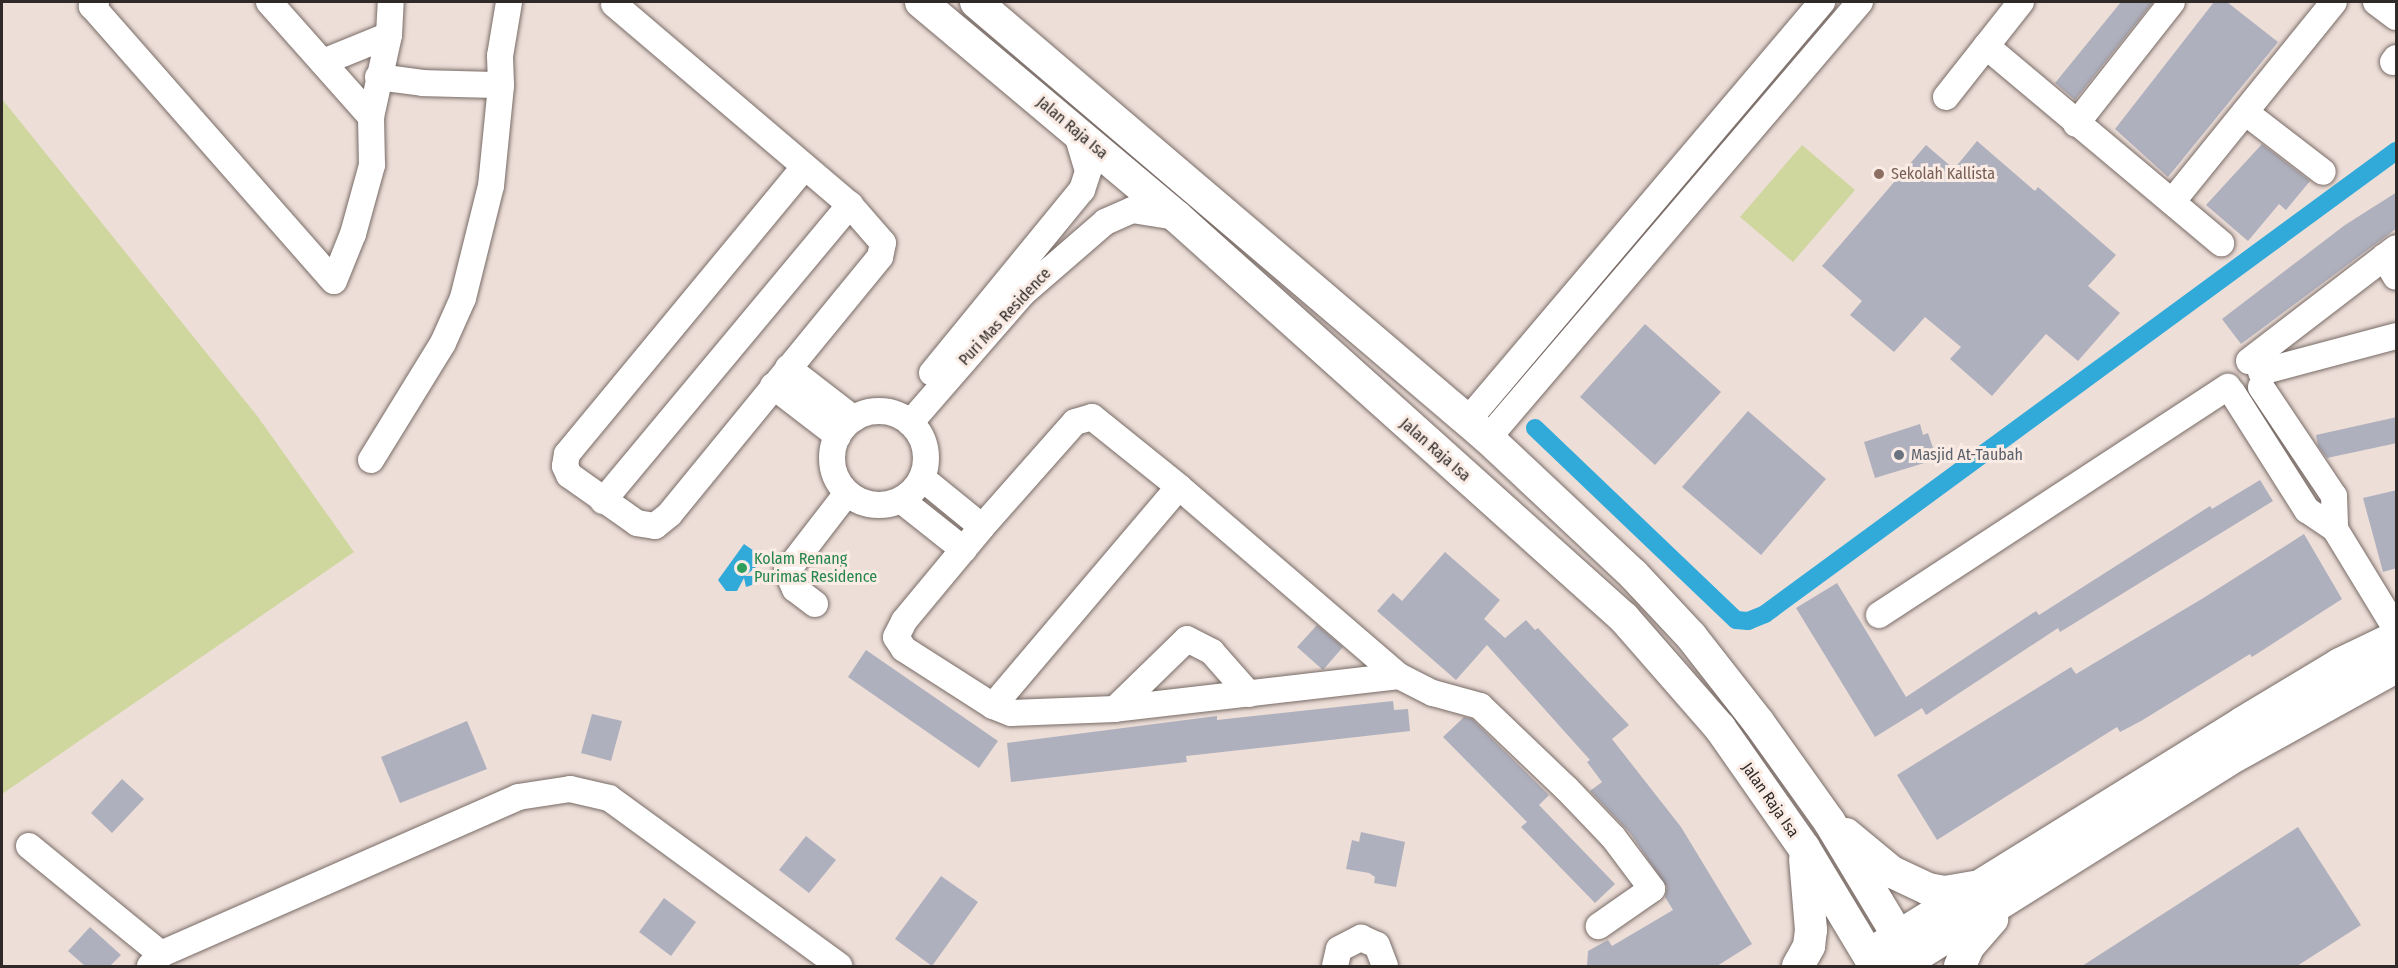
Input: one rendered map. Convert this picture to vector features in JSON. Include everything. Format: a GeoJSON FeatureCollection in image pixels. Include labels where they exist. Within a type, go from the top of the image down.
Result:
{"type":"FeatureCollection","features":[{"type":"Feature","properties":{"kind":"main road","name":"Jalan Raja Isa"},"geometry":{"type":"LineString","coordinates":[[921,2],[1177,218],[1624,618],[1720,728],[1804,848],[1864,963]]}},
{"type":"Feature","properties":{"kind":"main road","name":"Jalan Raja Isa"},"geometry":{"type":"LineString","coordinates":[[983,7],[1478,429],[1576,517],[1691,636],[1738,694],[1828,821],[1906,957]]}},
{"type":"Feature","properties":{"kind":"main road"},"geometry":{"type":"LineString","coordinates":[[967,40],[983,7]]}},
{"type":"Feature","properties":{"kind":"main road"},"geometry":{"type":"LineString","coordinates":[[1906,957],[1981,885],[2340,664],[2397,637]]}},
{"type":"Feature","properties":{"kind":"main road"},"geometry":{"type":"LineString","coordinates":[[1864,963],[1906,957],[2014,897],[2228,760],[2397,667]]}},
{"type":"Feature","properties":{"kind":"main road"},"geometry":{"type":"LineString","coordinates":[[1828,821],[1892,872],[1928,889],[1945,892],[1981,885]]}},
{"type":"Feature","properties":{"kind":"main road"},"geometry":{"type":"LineString","coordinates":[[1798,966],[1809,946],[1811,930],[1804,848]]}},
{"type":"Feature","properties":{"kind":"main road"},"geometry":{"type":"LineString","coordinates":[[1960,966],[1982,929],[2014,897]]}},
{"type":"Feature","properties":{"kind":"street"},"geometry":{"type":"LineString","coordinates":[[96,2],[92,6],[334,281],[372,165],[371,117],[389,35],[391,2]]}},
{"type":"Feature","properties":{"kind":"street"},"geometry":{"type":"LineString","coordinates":[[269,2],[371,117]]}},
{"type":"Feature","properties":{"kind":"street"},"geometry":{"type":"LineString","coordinates":[[371,460],[443,343],[463,297],[491,186],[501,84],[500,56],[509,2]]}},
{"type":"Feature","properties":{"kind":"street"},"geometry":{"type":"LineString","coordinates":[[1478,429],[1604,263],[1822,2]]}},
{"type":"Feature","properties":{"kind":"street"},"geometry":{"type":"LineString","coordinates":[[1478,429],[1624,281],[1860,2]]}},
{"type":"Feature","properties":{"kind":"street"},"geometry":{"type":"LineString","coordinates":[[1946,97],[2021,2]]}},
{"type":"Feature","properties":{"kind":"street"},"geometry":{"type":"LineString","coordinates":[[2076,124],[2172,2]]}},
{"type":"Feature","properties":{"kind":"street"},"geometry":{"type":"LineString","coordinates":[[2172,202],[2334,2]]}},
{"type":"Feature","properties":{"kind":"street"},"geometry":{"type":"LineString","coordinates":[[2376,2],[2397,17]]}},
{"type":"Feature","properties":{"kind":"street"},"geometry":{"type":"LineString","coordinates":[[614,4],[850,205],[881,236],[883,250],[670,514],[655,526],[637,523],[568,475],[565,466],[567,454],[804,168]]}},
{"type":"Feature","properties":{"kind":"street"},"geometry":{"type":"LineString","coordinates":[[323,62],[389,35]]}},
{"type":"Feature","properties":{"kind":"street"},"geometry":{"type":"LineString","coordinates":[[1986,46],[2076,124],[2221,243]]}},
{"type":"Feature","properties":{"kind":"street"},"geometry":{"type":"LineString","coordinates":[[378,77],[423,83],[501,84]]}},
{"type":"Feature","properties":{"kind":"street"},"geometry":{"type":"LineString","coordinates":[[2245,112],[2323,171]]}},
{"type":"Feature","properties":{"kind":"street","name":"Puri Mas Residence"},"geometry":{"type":"LineString","coordinates":[[904,419],[1082,190],[1088,171],[1076,131]]}},
{"type":"Feature","properties":{"kind":"street"},"geometry":{"type":"LineString","coordinates":[[603,501],[850,205]]}},
{"type":"Feature","properties":{"kind":"street","name":"Puri Mas Residence"},"geometry":{"type":"LineString","coordinates":[[904,419],[1022,294],[1105,222],[1132,210],[1177,218]]}},
{"type":"Feature","properties":{"kind":"street"},"geometry":{"type":"LineString","coordinates":[[2230,390],[2248,396],[2257,373],[2392,261]]}},
{"type":"Feature","properties":{"kind":"street"},"geometry":{"type":"LineString","coordinates":[[1604,263],[1624,281]]}},
{"type":"Feature","properties":{"kind":"street"},"geometry":{"type":"LineString","coordinates":[[2257,373],[2397,336]]}},
{"type":"Feature","properties":{"kind":"street"},"geometry":{"type":"LineString","coordinates":[[2257,373],[2334,496],[2335,529]]}},
{"type":"Feature","properties":{"kind":"street"},"geometry":{"type":"LineString","coordinates":[[780,377],[846,427]]}},
{"type":"Feature","properties":{"kind":"street"},"geometry":{"type":"LineString","coordinates":[[2230,390],[2307,510],[2335,529],[2397,629]]}},
{"type":"Feature","properties":{"kind":"street"},"geometry":{"type":"LineString","coordinates":[[1879,615],[2230,390]]}},
{"type":"Feature","properties":{"kind":"street"},"geometry":{"type":"LineString","coordinates":[[875,411],[904,419],[924,443],[926,455],[922,478],[901,500],[882,505],[863,503],[847,493],[832,466],[846,427],[875,411]]}},
{"type":"Feature","properties":{"kind":"street"},"geometry":{"type":"LineString","coordinates":[[1399,676],[1115,709],[1011,714],[993,706],[897,644],[904,621],[982,527],[1075,422],[1085,417],[1101,423],[1179,486],[1399,676],[1433,693],[1480,706],[1613,837],[1652,889],[1599,926]]}},
{"type":"Feature","properties":{"kind":"street"},"geometry":{"type":"LineString","coordinates":[[922,478],[982,527]]}},
{"type":"Feature","properties":{"kind":"street"},"geometry":{"type":"LineString","coordinates":[[993,706],[1179,486]]}},
{"type":"Feature","properties":{"kind":"street"},"geometry":{"type":"LineString","coordinates":[[815,604],[795,589],[787,571],[847,493]]}},
{"type":"Feature","properties":{"kind":"street"},"geometry":{"type":"LineString","coordinates":[[901,500],[964,550]]}},
{"type":"Feature","properties":{"kind":"street"},"geometry":{"type":"LineString","coordinates":[[1115,709],[1187,639],[1212,652],[1249,694]]}},
{"type":"Feature","properties":{"kind":"street"},"geometry":{"type":"LineString","coordinates":[[29,846],[155,960],[518,797],[570,789],[609,798],[839,966]]}},
{"type":"Feature","properties":{"kind":"street"},"geometry":{"type":"LineString","coordinates":[[1328,966],[1345,943],[1362,938],[1377,945],[1385,966]]}},
{"type":"Feature","properties":{"kind":"green space"},"geometry":{"type":"Polygon","coordinates":[[[2,99],[258,417],[354,552],[2,794],[2,99]]]}},
{"type":"Feature","properties":{"kind":"green space"},"geometry":{"type":"Polygon","coordinates":[[[1802,145],[1855,190],[1793,262],[1740,217],[1802,145]]]}},
{"type":"Feature","properties":{"kind":"water","name":"Kolam Renang Purimas Residence"},"geometry":{"type":"Polygon","coordinates":[[[744,544],[757,553],[756,567],[745,576],[753,576],[755,584],[746,587],[744,578],[737,591],[726,591],[718,580],[744,544]]]}},
{"type":"Feature","properties":{"kind":"building"},"geometry":{"type":"Polygon","coordinates":[[[2121,2],[2153,2],[2075,100],[2055,83],[2121,2]]]}},
{"type":"Feature","properties":{"kind":"building"},"geometry":{"type":"Polygon","coordinates":[[[2214,2],[2227,2],[2278,42],[2168,177],[2115,129],[2214,2]]]}},
{"type":"Feature","properties":{"kind":"building"},"geometry":{"type":"Polygon","coordinates":[[[1977,141],[2035,191],[2038,187],[2116,255],[2088,286],[2120,313],[2078,361],[2046,334],[1992,396],[1950,359],[1961,347],[1925,317],[1894,352],[1850,315],[1862,301],[1822,266],[1926,145],[1954,169],[1977,141]]]}},
{"type":"Feature","properties":{"kind":"building"},"geometry":{"type":"Polygon","coordinates":[[[2262,144],[2310,181],[2286,210],[2279,204],[2248,241],[2206,205],[2262,144]]]}},
{"type":"Feature","properties":{"kind":"building"},"geometry":{"type":"Polygon","coordinates":[[[2397,192],[2397,228],[2241,344],[2222,319],[2345,225],[2397,192]]]}},
{"type":"Feature","properties":{"kind":"building"},"geometry":{"type":"Polygon","coordinates":[[[1645,324],[1721,392],[1655,465],[1580,397],[1645,324]]]}},
{"type":"Feature","properties":{"kind":"building"},"geometry":{"type":"Polygon","coordinates":[[[1748,411],[1826,479],[1761,555],[1682,487],[1748,411]]]}},
{"type":"Feature","properties":{"kind":"building"},"geometry":{"type":"Polygon","coordinates":[[[2397,417],[2397,443],[2327,458],[2318,446],[2316,435],[2397,417]]]}},
{"type":"Feature","properties":{"kind":"building","name":"Masjid At-Taubah"},"geometry":{"type":"Polygon","coordinates":[[[1920,424],[1923,435],[1928,433],[1933,448],[1928,449],[1931,461],[1875,478],[1864,442],[1920,424]]]}},
{"type":"Feature","properties":{"kind":"building"},"geometry":{"type":"Polygon","coordinates":[[[2260,480],[2273,501],[2060,632],[2058,628],[1926,715],[1922,708],[1875,737],[1796,608],[1837,583],[1906,697],[2036,611],[2039,615],[2210,506],[2212,509],[2260,480]]]}},
{"type":"Feature","properties":{"kind":"building"},"geometry":{"type":"Polygon","coordinates":[[[2397,490],[2397,568],[2383,572],[2363,498],[2397,490]]]}},
{"type":"Feature","properties":{"kind":"building"},"geometry":{"type":"Polygon","coordinates":[[[2304,534],[2342,599],[2252,657],[2250,654],[2141,721],[2120,732],[2117,727],[1937,840],[1897,775],[2071,667],[2076,674],[2205,597],[2304,534]]]}},
{"type":"Feature","properties":{"kind":"building"},"geometry":{"type":"Polygon","coordinates":[[[1445,552],[1500,600],[1484,619],[1505,638],[1526,620],[1535,630],[1538,628],[1629,725],[1612,739],[1681,827],[1752,944],[1717,966],[1587,966],[1588,951],[1608,940],[1612,946],[1673,910],[1665,897],[1667,887],[1630,833],[1590,791],[1602,782],[1587,762],[1590,760],[1487,645],[1456,680],[1377,611],[1393,593],[1402,601],[1445,552]]]}},
{"type":"Feature","properties":{"kind":"building"},"geometry":{"type":"Polygon","coordinates":[[[1317,625],[1343,647],[1323,670],[1297,647],[1317,625]]]}},
{"type":"Feature","properties":{"kind":"building"},"geometry":{"type":"Polygon","coordinates":[[[866,650],[998,741],[979,768],[848,677],[866,650]]]}},
{"type":"Feature","properties":{"kind":"building"},"geometry":{"type":"Polygon","coordinates":[[[1393,701],[1394,710],[1408,709],[1410,731],[1186,756],[1187,762],[1011,782],[1007,743],[1217,716],[1217,720],[1393,701]]]}},
{"type":"Feature","properties":{"kind":"building"},"geometry":{"type":"Polygon","coordinates":[[[592,714],[622,721],[611,761],[581,753],[592,714]]]}},
{"type":"Feature","properties":{"kind":"building"},"geometry":{"type":"Polygon","coordinates":[[[1464,717],[1472,719],[1549,795],[1539,805],[1615,884],[1595,903],[1521,827],[1527,822],[1443,737],[1464,717]]]}},
{"type":"Feature","properties":{"kind":"building"},"geometry":{"type":"Polygon","coordinates":[[[467,721],[487,769],[400,803],[381,757],[467,721]]]}},
{"type":"Feature","properties":{"kind":"building"},"geometry":{"type":"Polygon","coordinates":[[[122,779],[144,799],[112,833],[91,813],[122,779]]]}},
{"type":"Feature","properties":{"kind":"building"},"geometry":{"type":"Polygon","coordinates":[[[2298,827],[2361,925],[2297,966],[2082,966],[2298,827]]]}},
{"type":"Feature","properties":{"kind":"building"},"geometry":{"type":"Polygon","coordinates":[[[1361,832],[1405,842],[1396,887],[1374,883],[1375,877],[1369,873],[1346,869],[1352,840],[1359,842],[1361,832]]]}},
{"type":"Feature","properties":{"kind":"building"},"geometry":{"type":"Polygon","coordinates":[[[806,836],[836,860],[809,893],[779,870],[806,836]]]}},
{"type":"Feature","properties":{"kind":"building"},"geometry":{"type":"Polygon","coordinates":[[[941,876],[978,902],[932,966],[895,939],[941,876]]]}},
{"type":"Feature","properties":{"kind":"building"},"geometry":{"type":"Polygon","coordinates":[[[664,898],[696,922],[671,956],[639,932],[664,898]]]}},
{"type":"Feature","properties":{"kind":"building"},"geometry":{"type":"Polygon","coordinates":[[[90,927],[121,955],[110,966],[85,966],[68,951],[90,927]]]}},
{"type":"Feature","properties":{"kind":"waterway"},"geometry":{"type":"LineString","coordinates":[[1535,428],[1736,620],[1748,621],[1765,614],[2396,151]]}},
{"type":"Feature","properties":{"kind":"place","name":"Sekolah Kallista"},"geometry":{"type":"Point","coordinates":[1879,174]}},
{"type":"Feature","properties":{"kind":"place","name":"Masjid At-Taubah"},"geometry":{"type":"Point","coordinates":[1899,455]}},
{"type":"Feature","properties":{"kind":"place","name":"Kolam Renang Purimas Residence"},"geometry":{"type":"Point","coordinates":[742,568]}}]}
